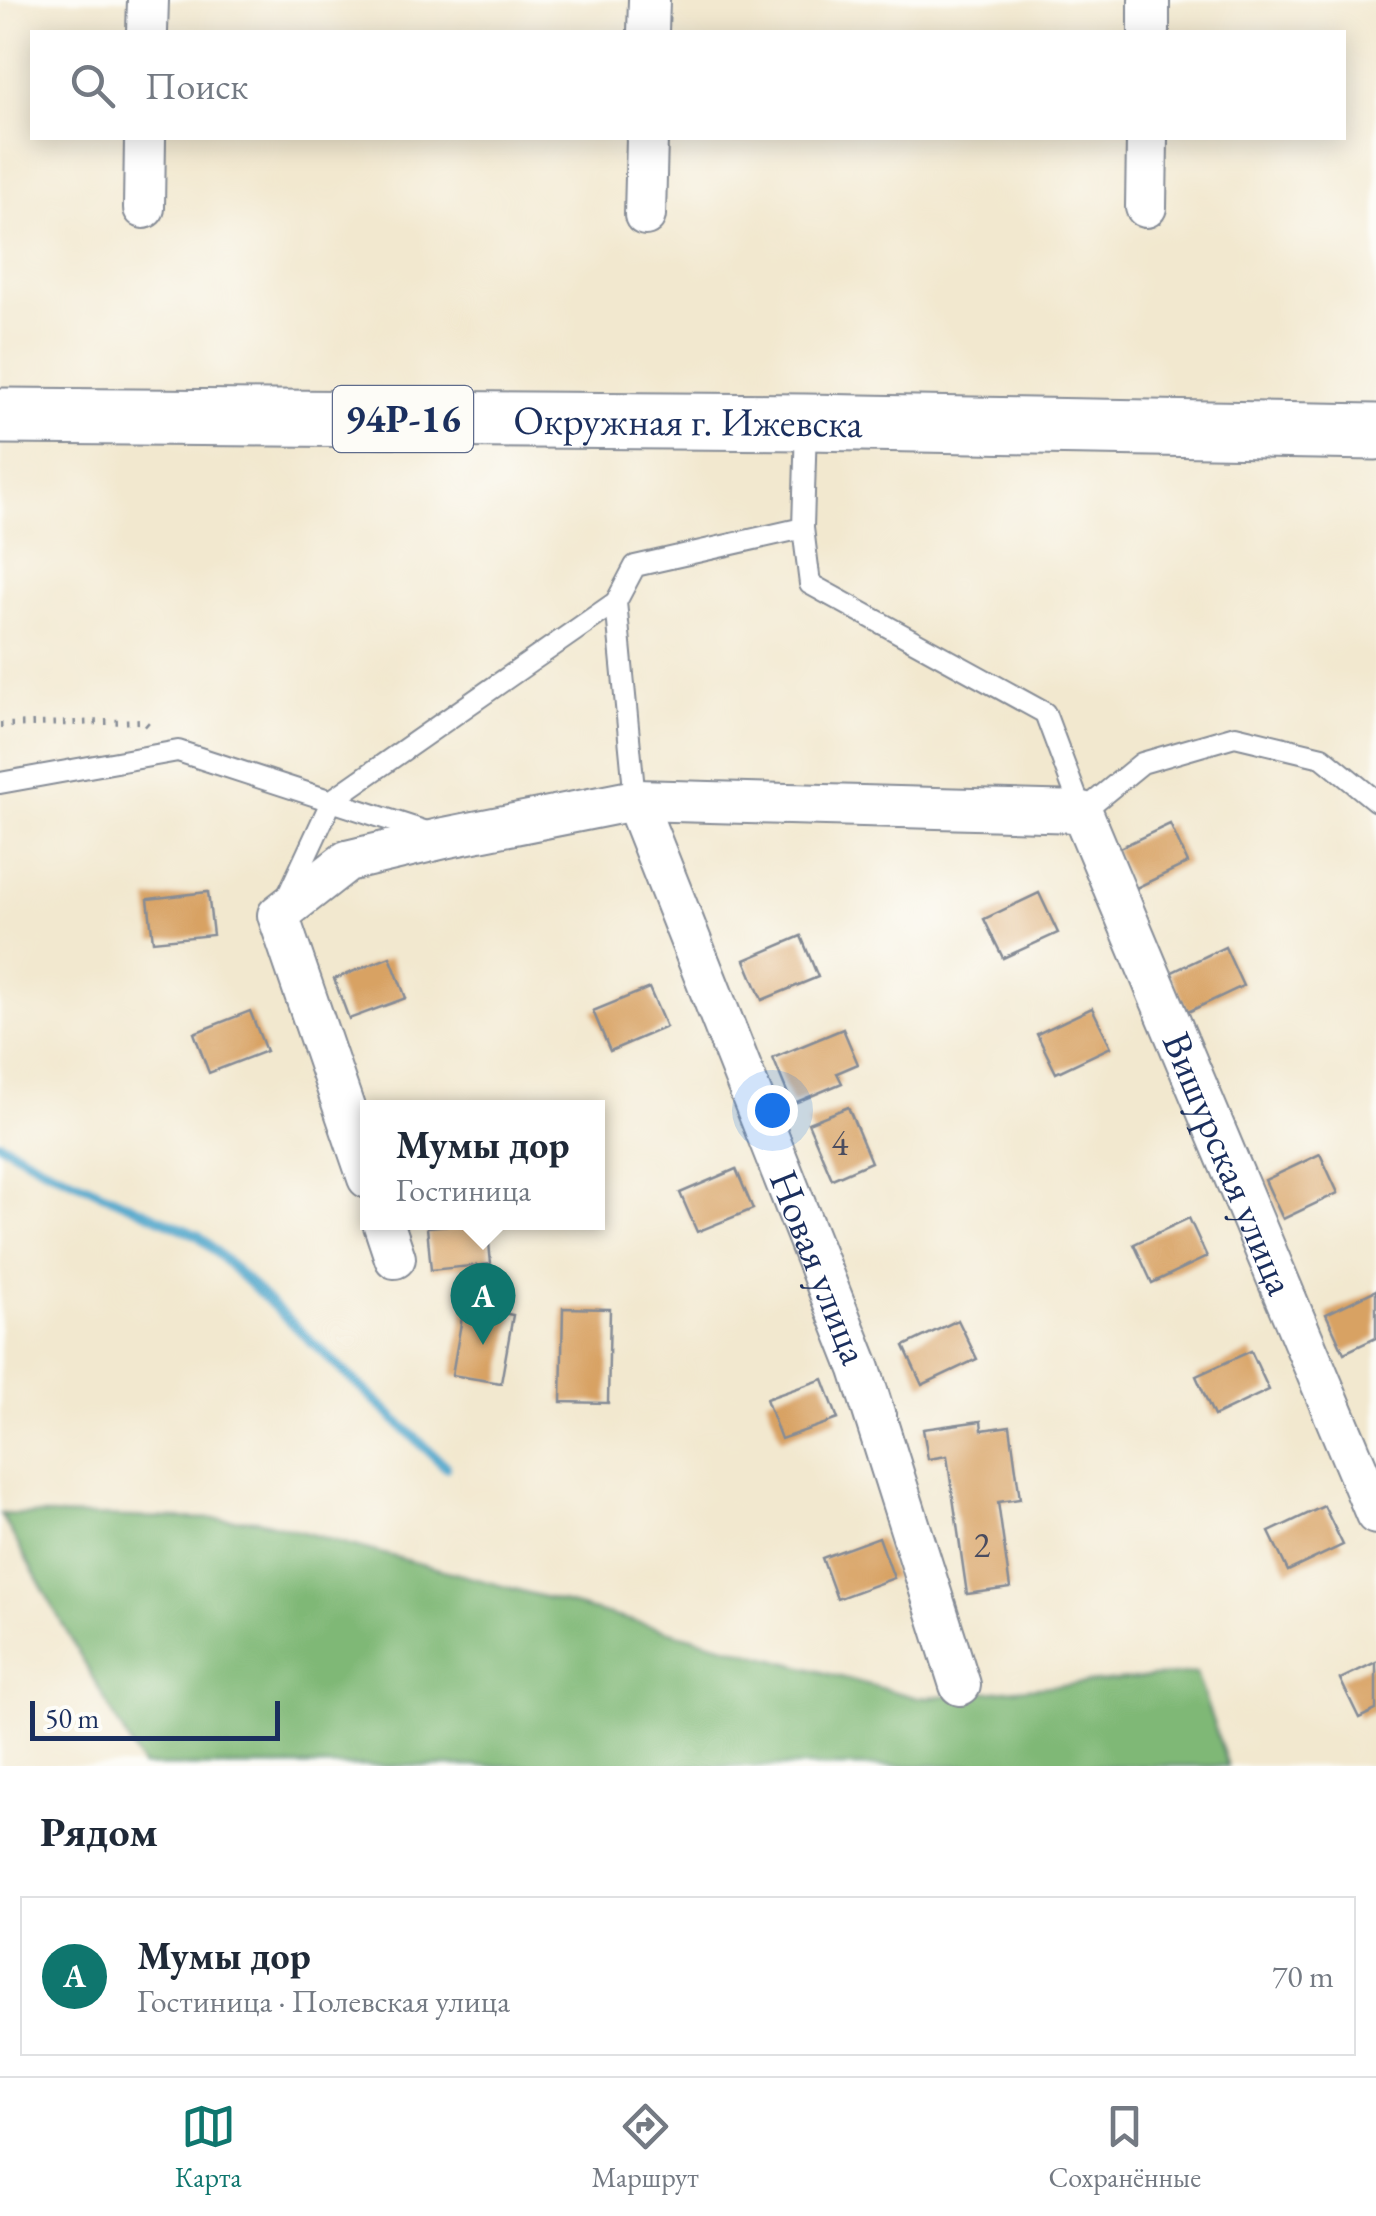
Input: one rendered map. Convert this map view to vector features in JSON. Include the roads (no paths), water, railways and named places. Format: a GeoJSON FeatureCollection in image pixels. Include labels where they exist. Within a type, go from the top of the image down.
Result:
{"type":"FeatureCollection","features":[{"type":"Feature","properties":{"kind":"main road","name":"Окружная г. Ижевска"},"geometry":{"type":"LineString","coordinates":[[0,416],[806,422],[1376,432]]}},
{"type":"Feature","properties":{"kind":"street"},"geometry":{"type":"LineString","coordinates":[[147,30],[148,0]]}},
{"type":"Feature","properties":{"kind":"street"},"geometry":{"type":"LineString","coordinates":[[648,30],[649,0]]}},
{"type":"Feature","properties":{"kind":"street"},"geometry":{"type":"LineString","coordinates":[[1149,0],[1149,30]]}},
{"type":"Feature","properties":{"kind":"street"},"geometry":{"type":"LineString","coordinates":[[144,208],[145,140]]}},
{"type":"Feature","properties":{"kind":"street"},"geometry":{"type":"LineString","coordinates":[[645,215],[646,140]]}},
{"type":"Feature","properties":{"kind":"street"},"geometry":{"type":"LineString","coordinates":[[1146,207],[1148,140]]}},
{"type":"Feature","properties":{"kind":"street"},"geometry":{"type":"LineString","coordinates":[[360,1155],[278,915],[346,862],[635,800],[1082,812]]}},
{"type":"Feature","properties":{"kind":"street","name":"Новая улица"},"geometry":{"type":"LineString","coordinates":[[635,800],[860,1369],[960,1685]]}},
{"type":"Feature","properties":{"kind":"street","name":"Вишурская улица"},"geometry":{"type":"LineString","coordinates":[[1082,812],[1376,1514]]}},
{"type":"Feature","properties":{"kind":"lane"},"geometry":{"type":"LineString","coordinates":[[806,422],[803,528],[810,584],[1045,713],[1082,812],[1142,763],[1235,736],[1322,757],[1376,801]]}},
{"type":"Feature","properties":{"kind":"lane"},"geometry":{"type":"LineString","coordinates":[[278,915],[332,800],[616,602],[635,566],[803,528]]}},
{"type":"Feature","properties":{"kind":"lane"},"geometry":{"type":"LineString","coordinates":[[616,602],[635,800]]}},
{"type":"Feature","properties":{"kind":"lane"},"geometry":{"type":"LineString","coordinates":[[0,784],[178,751],[444,838]]}},
{"type":"Feature","properties":{"kind":"waterway"},"geometry":{"type":"LineString","coordinates":[[0,1143],[41,1166],[199,1236],[446,1467]]}},
{"type":"Feature","properties":{"kind":"place","name":"Мумы дор"},"geometry":{"type":"Point","coordinates":[483,1345]}}]}
